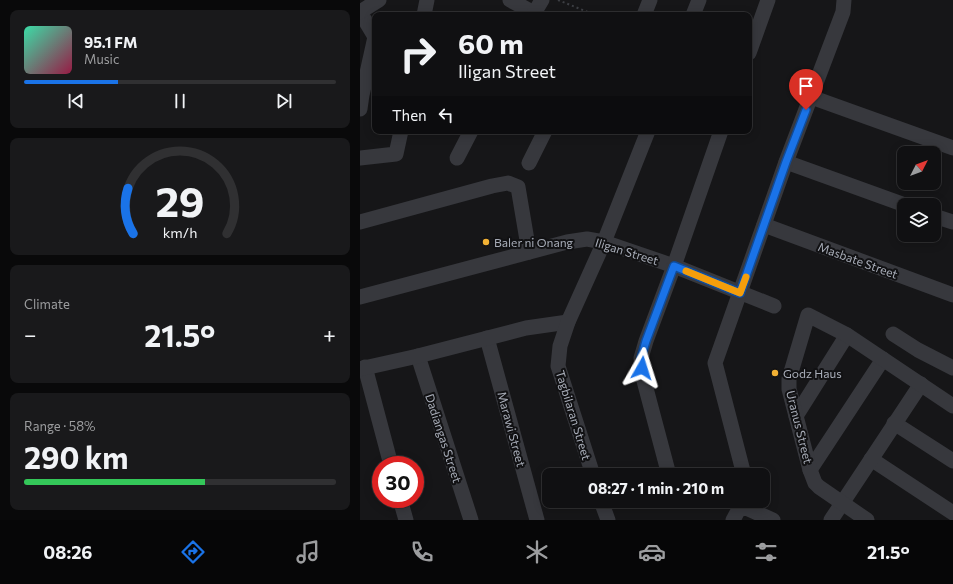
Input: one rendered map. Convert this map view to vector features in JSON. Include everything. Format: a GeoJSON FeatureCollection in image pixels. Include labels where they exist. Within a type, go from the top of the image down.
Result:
{"type":"FeatureCollection","features":[{"type":"Feature","properties":{"kind":"street"},"geometry":{"type":"LineString","coordinates":[[372,32],[360,12],[379,0]]}},
{"type":"Feature","properties":{"kind":"street"},"geometry":{"type":"LineString","coordinates":[[425,12],[427,0]]}},
{"type":"Feature","properties":{"kind":"street"},"geometry":{"type":"LineString","coordinates":[[510,0],[536,9]]}},
{"type":"Feature","properties":{"kind":"street"},"geometry":{"type":"LineString","coordinates":[[645,12],[650,0]]}},
{"type":"Feature","properties":{"kind":"street"},"geometry":{"type":"LineString","coordinates":[[694,12],[699,0]]}},
{"type":"Feature","properties":{"kind":"street"},"geometry":{"type":"LineString","coordinates":[[752,45],[768,0]]}},
{"type":"Feature","properties":{"kind":"street"},"geometry":{"type":"LineString","coordinates":[[742,468],[715,363],[786,162],[843,12],[844,0]]}},
{"type":"Feature","properties":{"kind":"street"},"geometry":{"type":"LineString","coordinates":[[360,109],[372,50]]}},
{"type":"Feature","properties":{"kind":"street"},"geometry":{"type":"LineString","coordinates":[[811,97],[953,148]]}},
{"type":"Feature","properties":{"kind":"street"},"geometry":{"type":"LineString","coordinates":[[360,158],[396,154],[400,134]]}},
{"type":"Feature","properties":{"kind":"street"},"geometry":{"type":"LineString","coordinates":[[457,158],[469,134]]}},
{"type":"Feature","properties":{"kind":"street"},"geometry":{"type":"LineString","coordinates":[[529,163],[544,134]]}},
{"type":"Feature","properties":{"kind":"street","name":"Tagbilaran Street"},"geometry":{"type":"LineString","coordinates":[[591,468],[558,366],[560,346],[568,322],[604,242],[647,134]]}},
{"type":"Feature","properties":{"kind":"street"},"geometry":{"type":"LineString","coordinates":[[667,468],[643,377],[641,358],[721,134]]}},
{"type":"Feature","properties":{"kind":"street"},"geometry":{"type":"LineString","coordinates":[[786,162],[897,202]]}},
{"type":"Feature","properties":{"kind":"street"},"geometry":{"type":"LineString","coordinates":[[360,222],[508,183],[518,187],[529,252]]}},
{"type":"Feature","properties":{"kind":"street"},"geometry":{"type":"LineString","coordinates":[[941,218],[953,222]]}},
{"type":"Feature","properties":{"kind":"street","name":"Masbate Street"},"geometry":{"type":"LineString","coordinates":[[764,225],[953,295]]}},
{"type":"Feature","properties":{"kind":"street","name":"Iligan Street"},"geometry":{"type":"LineString","coordinates":[[360,297],[567,242],[587,239],[604,242],[674,266],[774,306]]}},
{"type":"Feature","properties":{"kind":"street","name":"Uranus Street"},"geometry":{"type":"LineString","coordinates":[[847,335],[808,315],[790,379],[790,389],[810,470],[815,483],[842,504],[867,520]]}},
{"type":"Feature","properties":{"kind":"street"},"geometry":{"type":"LineString","coordinates":[[388,456],[362,368],[418,356],[526,328],[568,322]]}},
{"type":"Feature","properties":{"kind":"street"},"geometry":{"type":"LineString","coordinates":[[893,334],[918,350],[953,368]]}},
{"type":"Feature","properties":{"kind":"street"},"geometry":{"type":"LineString","coordinates":[[796,416],[847,335],[953,406]]}},
{"type":"Feature","properties":{"kind":"street","name":"Marawi Street"},"geometry":{"type":"LineString","coordinates":[[487,338],[537,520]]}},
{"type":"Feature","properties":{"kind":"street","name":"Dadiangas Street"},"geometry":{"type":"LineString","coordinates":[[418,356],[471,520]]}},
{"type":"Feature","properties":{"kind":"street"},"geometry":{"type":"LineString","coordinates":[[810,470],[883,358]]}},
{"type":"Feature","properties":{"kind":"street"},"geometry":{"type":"LineString","coordinates":[[831,520],[921,384]]}},
{"type":"Feature","properties":{"kind":"street"},"geometry":{"type":"LineString","coordinates":[[894,423],[953,461]]}},
{"type":"Feature","properties":{"kind":"street"},"geometry":{"type":"LineString","coordinates":[[871,459],[953,513]]}},
{"type":"Feature","properties":{"kind":"street"},"geometry":{"type":"LineString","coordinates":[[403,508],[406,520]]}},
{"type":"Feature","properties":{"kind":"street"},"geometry":{"type":"LineString","coordinates":[[604,508],[608,520]]}},
{"type":"Feature","properties":{"kind":"street"},"geometry":{"type":"LineString","coordinates":[[733,520],[739,509],[746,508],[773,520]]}},
{"type":"Feature","properties":{"kind":"path"},"geometry":{"type":"LineString","coordinates":[[558,0],[588,12]]}},
{"type":"Feature","properties":{"kind":"slow traffic"},"geometry":{"type":"LineString","coordinates":[[686,271],[740,293],[746,277]]}},
{"type":"Feature","properties":{"kind":"place","name":"Baler ni Onang"},"geometry":{"type":"Point","coordinates":[486,242]}},
{"type":"Feature","properties":{"kind":"place","name":"Godz Haus"},"geometry":{"type":"Point","coordinates":[775,373]}},
{"type":"Feature","properties":{"kind":"route"},"geometry":{"type":"LineString","coordinates":[[642,368],[641,358],[646,341],[674,266],[740,293],[806,110]]}}]}
